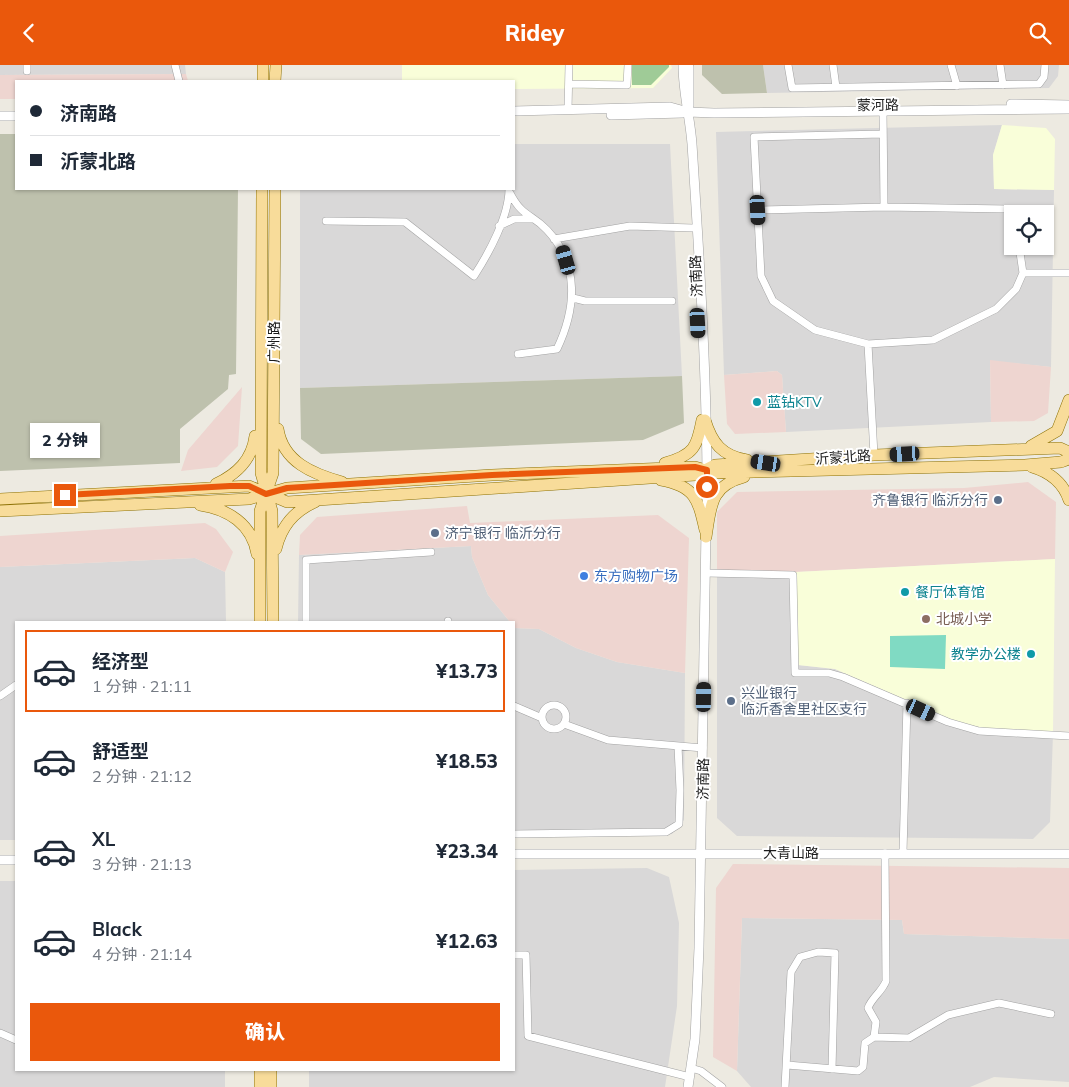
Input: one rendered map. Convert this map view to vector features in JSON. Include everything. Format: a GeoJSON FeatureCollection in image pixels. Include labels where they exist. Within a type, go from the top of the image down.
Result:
{"type":"FeatureCollection","features":[{"type":"Feature","properties":{"kind":"main road"},"geometry":{"type":"LineString","coordinates":[[263,65],[263,80]]}},
{"type":"Feature","properties":{"kind":"main road"},"geometry":{"type":"LineString","coordinates":[[276,65],[276,80]]}},
{"type":"Feature","properties":{"kind":"main road","name":"广州路"},"geometry":{"type":"LineString","coordinates":[[262,190],[261,473],[272,511],[273,621]]}},
{"type":"Feature","properties":{"kind":"main road","name":"广州路"},"geometry":{"type":"LineString","coordinates":[[260,621],[260,511],[272,473],[275,190]]}},
{"type":"Feature","properties":{"kind":"main road"},"geometry":{"type":"LineString","coordinates":[[1017,449],[1033,446],[1057,431],[1069,401]]}},
{"type":"Feature","properties":{"kind":"main road"},"geometry":{"type":"LineString","coordinates":[[211,486],[228,478],[242,467],[253,449],[262,404]]}},
{"type":"Feature","properties":{"kind":"main road"},"geometry":{"type":"LineString","coordinates":[[274,406],[279,435],[284,449],[307,470],[351,485]]}},
{"type":"Feature","properties":{"kind":"main road"},"geometry":{"type":"LineString","coordinates":[[704,420],[710,438],[718,449],[766,467]]}},
{"type":"Feature","properties":{"kind":"main road"},"geometry":{"type":"LineString","coordinates":[[645,473],[682,459],[692,451],[698,441],[704,420]]}},
{"type":"Feature","properties":{"kind":"main road","name":"沂蒙北路"},"geometry":{"type":"LineString","coordinates":[[0,499],[211,486],[249,486],[287,502],[645,473],[695,467],[716,473],[874,455],[1060,448],[1069,452]]}},
{"type":"Feature","properties":{"kind":"main road","name":"沂蒙北路"},"geometry":{"type":"LineString","coordinates":[[766,467],[1025,465],[1061,462],[1069,459]]}},
{"type":"Feature","properties":{"kind":"main road"},"geometry":{"type":"LineString","coordinates":[[1025,465],[1043,470],[1056,479],[1065,489],[1069,499]]}},
{"type":"Feature","properties":{"kind":"main road"},"geometry":{"type":"LineString","coordinates":[[706,537],[711,505],[719,489],[730,481],[766,467]]}},
{"type":"Feature","properties":{"kind":"main road"},"geometry":{"type":"LineString","coordinates":[[645,473],[676,483],[691,492],[699,502],[706,537]]}},
{"type":"Feature","properties":{"kind":"main road","name":"沂蒙北路"},"geometry":{"type":"LineString","coordinates":[[0,511],[249,499],[287,488],[645,473]]}},
{"type":"Feature","properties":{"kind":"main road"},"geometry":{"type":"LineString","coordinates":[[273,581],[277,547],[282,531],[292,517],[305,506],[321,500]]}},
{"type":"Feature","properties":{"kind":"main road"},"geometry":{"type":"LineString","coordinates":[[181,501],[223,511],[239,520],[256,549],[260,582]]}},
{"type":"Feature","properties":{"kind":"main road"},"geometry":{"type":"LineString","coordinates":[[260,1071],[260,1087]]}},
{"type":"Feature","properties":{"kind":"main road"},"geometry":{"type":"LineString","coordinates":[[271,1071],[271,1087]]}},
{"type":"Feature","properties":{"kind":"street"},"geometry":{"type":"LineString","coordinates":[[175,65],[180,80]]}},
{"type":"Feature","properties":{"kind":"street"},"geometry":{"type":"LineString","coordinates":[[568,110],[569,65]]}},
{"type":"Feature","properties":{"kind":"street"},"geometry":{"type":"LineString","coordinates":[[569,84],[627,85],[628,65]]}},
{"type":"Feature","properties":{"kind":"street","name":"济南路"},"geometry":{"type":"LineString","coordinates":[[683,65],[684,93],[692,153],[704,453],[707,470],[702,853],[695,1039],[688,1087]]}},
{"type":"Feature","properties":{"kind":"street","name":"济南路"},"geometry":{"type":"LineString","coordinates":[[688,65],[693,227],[704,420]]}},
{"type":"Feature","properties":{"kind":"street"},"geometry":{"type":"LineString","coordinates":[[788,65],[792,88],[1039,84],[1044,77],[1045,65]]}},
{"type":"Feature","properties":{"kind":"street"},"geometry":{"type":"LineString","coordinates":[[833,65],[836,87]]}},
{"type":"Feature","properties":{"kind":"street"},"geometry":{"type":"LineString","coordinates":[[951,65],[957,85]]}},
{"type":"Feature","properties":{"kind":"street"},"geometry":{"type":"LineString","coordinates":[[1000,65],[1003,85]]}},
{"type":"Feature","properties":{"kind":"street","name":"蒙河路"},"geometry":{"type":"LineString","coordinates":[[515,116],[670,114],[714,108],[743,107],[1061,103],[1069,105]]}},
{"type":"Feature","properties":{"kind":"street","name":"蒙河路"},"geometry":{"type":"LineString","coordinates":[[515,111],[670,107],[688,112],[1069,109]]}},
{"type":"Feature","properties":{"kind":"street"},"geometry":{"type":"LineString","coordinates":[[883,111],[884,207]]}},
{"type":"Feature","properties":{"kind":"street"},"geometry":{"type":"LineString","coordinates":[[0,116],[15,116]]}},
{"type":"Feature","properties":{"kind":"street"},"geometry":{"type":"LineString","coordinates":[[883,134],[754,137],[761,276],[773,301],[815,330],[868,344],[934,340],[996,309],[1016,289],[1023,273],[1020,255]]}},
{"type":"Feature","properties":{"kind":"street"},"geometry":{"type":"LineString","coordinates":[[509,190],[518,209],[546,229],[562,249],[573,298],[565,332],[557,349],[518,354]]}},
{"type":"Feature","properties":{"kind":"street"},"geometry":{"type":"LineString","coordinates":[[326,221],[405,222],[474,276],[494,242],[509,190]]}},
{"type":"Feature","properties":{"kind":"street"},"geometry":{"type":"LineString","coordinates":[[758,210],[884,207],[1004,209]]}},
{"type":"Feature","properties":{"kind":"street"},"geometry":{"type":"LineString","coordinates":[[499,227],[514,219],[531,219]]}},
{"type":"Feature","properties":{"kind":"street"},"geometry":{"type":"LineString","coordinates":[[554,239],[630,226],[693,227]]}},
{"type":"Feature","properties":{"kind":"street"},"geometry":{"type":"LineString","coordinates":[[1023,273],[1069,273]]}},
{"type":"Feature","properties":{"kind":"street"},"geometry":{"type":"LineString","coordinates":[[573,298],[585,301],[672,301]]}},
{"type":"Feature","properties":{"kind":"street"},"geometry":{"type":"LineString","coordinates":[[868,344],[874,455]]}},
{"type":"Feature","properties":{"kind":"street"},"geometry":{"type":"LineString","coordinates":[[306,621],[306,560],[431,551]]}},
{"type":"Feature","properties":{"kind":"street"},"geometry":{"type":"LineString","coordinates":[[706,573],[793,575],[795,673],[829,673],[843,677],[948,722],[978,731],[1069,736]]}},
{"type":"Feature","properties":{"kind":"street"},"geometry":{"type":"LineString","coordinates":[[0,696],[15,686]]}},
{"type":"Feature","properties":{"kind":"street"},"geometry":{"type":"LineString","coordinates":[[903,853],[907,703]]}},
{"type":"Feature","properties":{"kind":"street"},"geometry":{"type":"LineString","coordinates":[[515,706],[542,718],[546,726],[552,729],[564,724],[608,740],[703,747]]}},
{"type":"Feature","properties":{"kind":"street"},"geometry":{"type":"LineString","coordinates":[[542,718],[546,708],[558,706],[565,713],[564,724]]}},
{"type":"Feature","properties":{"kind":"street"},"geometry":{"type":"LineString","coordinates":[[515,834],[666,833],[679,824],[678,746]]}},
{"type":"Feature","properties":{"kind":"street"},"geometry":{"type":"LineString","coordinates":[[874,1037],[876,1022],[868,1008],[872,999],[882,990],[886,981],[885,853]]}},
{"type":"Feature","properties":{"kind":"street","name":"大青山路"},"geometry":{"type":"LineString","coordinates":[[515,854],[1069,854]]}},
{"type":"Feature","properties":{"kind":"street"},"geometry":{"type":"LineString","coordinates":[[0,860],[15,860]]}},
{"type":"Feature","properties":{"kind":"street"},"geometry":{"type":"LineString","coordinates":[[785,1087],[790,972],[800,957],[818,952],[835,953],[832,1069]]}},
{"type":"Feature","properties":{"kind":"street"},"geometry":{"type":"LineString","coordinates":[[515,955],[526,955],[528,1036],[690,1073],[701,1071],[722,1087]]}},
{"type":"Feature","properties":{"kind":"street"},"geometry":{"type":"LineString","coordinates":[[787,1065],[858,1071],[863,1067],[865,1043],[874,1037],[910,1038],[948,1015],[999,1003],[1051,1014]]}},
{"type":"Feature","properties":{"kind":"street"},"geometry":{"type":"LineString","coordinates":[[0,1033],[15,1040]]}},
{"type":"Feature","properties":{"kind":"shaded area"},"geometry":{"type":"Polygon","coordinates":[[[0,65],[185,65],[186,74],[0,75],[0,65]]]}},
{"type":"Feature","properties":{"kind":"shaded area"},"geometry":{"type":"Polygon","coordinates":[[[402,65],[671,65],[672,68],[653,88],[515,89],[515,80],[402,80],[402,65]]]}},
{"type":"Feature","properties":{"kind":"shaded area"},"geometry":{"type":"Polygon","coordinates":[[[702,65],[763,65],[767,93],[722,94],[702,75],[702,65]]]}},
{"type":"Feature","properties":{"kind":"shaded area"},"geometry":{"type":"Polygon","coordinates":[[[763,65],[1059,65],[1058,76],[1049,88],[767,93],[763,65]]]}},
{"type":"Feature","properties":{"kind":"shaded area"},"geometry":{"type":"Polygon","coordinates":[[[186,74],[188,80],[15,80],[15,99],[0,99],[0,75],[186,74]]]}},
{"type":"Feature","properties":{"kind":"shaded area"},"geometry":{"type":"Polygon","coordinates":[[[1002,125],[993,155],[994,189],[1054,190],[1054,205],[1004,205],[1004,255],[1053,255],[1051,367],[990,361],[991,422],[786,432],[782,375],[777,371],[724,375],[716,132],[1002,125]]]}},
{"type":"Feature","properties":{"kind":"shaded area"},"geometry":{"type":"Polygon","coordinates":[[[1002,125],[1046,128],[1055,139],[1054,190],[994,189],[993,155],[1002,125]]]}},
{"type":"Feature","properties":{"kind":"shaded area"},"geometry":{"type":"Polygon","coordinates":[[[0,134],[15,134],[15,190],[238,190],[236,374],[229,375],[228,389],[180,429],[180,463],[0,471],[0,134]]]}},
{"type":"Feature","properties":{"kind":"shaded area"},"geometry":{"type":"Polygon","coordinates":[[[515,144],[670,144],[682,376],[300,388],[300,190],[515,190],[515,144]]]}},
{"type":"Feature","properties":{"kind":"shaded area"},"geometry":{"type":"Polygon","coordinates":[[[990,360],[1051,367],[1048,413],[1034,421],[991,422],[990,360]]]}},
{"type":"Feature","properties":{"kind":"shaded area"},"geometry":{"type":"Polygon","coordinates":[[[777,371],[782,375],[786,432],[735,434],[727,424],[724,375],[777,371]]]}},
{"type":"Feature","properties":{"kind":"shaded area"},"geometry":{"type":"Polygon","coordinates":[[[682,376],[684,423],[643,440],[321,454],[301,439],[300,388],[682,376]]]}},
{"type":"Feature","properties":{"kind":"shaded area"},"geometry":{"type":"Polygon","coordinates":[[[242,387],[238,446],[217,467],[181,471],[188,450],[242,387]]]}},
{"type":"Feature","properties":{"kind":"shaded area"},"geometry":{"type":"Polygon","coordinates":[[[1028,482],[1056,502],[1055,559],[796,572],[717,570],[717,512],[737,492],[964,488],[1028,482]]]}},
{"type":"Feature","properties":{"kind":"shaded area","name":"东方购物广场"},"geometry":{"type":"Polygon","coordinates":[[[467,506],[470,523],[658,515],[689,538],[685,673],[617,662],[576,648],[539,629],[515,628],[515,621],[509,621],[488,595],[472,557],[471,546],[299,555],[300,535],[317,517],[467,506]]]}},
{"type":"Feature","properties":{"kind":"shaded area"},"geometry":{"type":"Polygon","coordinates":[[[205,523],[216,529],[233,552],[225,572],[195,558],[0,567],[0,536],[205,523]]]}},
{"type":"Feature","properties":{"kind":"shaded area"},"geometry":{"type":"Polygon","coordinates":[[[471,546],[472,557],[488,595],[509,621],[298,621],[299,555],[471,546]]]}},
{"type":"Feature","properties":{"kind":"shaded area"},"geometry":{"type":"Polygon","coordinates":[[[195,558],[225,572],[226,621],[15,621],[15,840],[0,840],[0,567],[195,558]]]}},
{"type":"Feature","properties":{"kind":"shaded area","name":"北城小学"},"geometry":{"type":"Polygon","coordinates":[[[1055,559],[1053,733],[1002,732],[957,722],[835,669],[798,665],[796,572],[1055,559]]]}},
{"type":"Feature","properties":{"kind":"shaded area"},"geometry":{"type":"Polygon","coordinates":[[[717,570],[796,572],[798,665],[835,669],[929,711],[1053,733],[1050,822],[1033,839],[737,836],[717,818],[717,570]]]}},
{"type":"Feature","properties":{"kind":"shaded area"},"geometry":{"type":"Polygon","coordinates":[[[515,628],[539,629],[576,648],[617,662],[685,673],[684,820],[672,834],[515,837],[515,628]]]}},
{"type":"Feature","properties":{"kind":"shaded area"},"geometry":{"type":"Polygon","coordinates":[[[733,864],[1069,868],[1069,939],[904,934],[902,920],[742,918],[737,1071],[713,1057],[716,888],[733,864]]]}},
{"type":"Feature","properties":{"kind":"shaded area"},"geometry":{"type":"Polygon","coordinates":[[[647,868],[669,877],[679,923],[677,1006],[665,1087],[309,1087],[309,1071],[515,1071],[515,870],[647,868]]]}},
{"type":"Feature","properties":{"kind":"shaded area"},"geometry":{"type":"Polygon","coordinates":[[[0,881],[15,881],[15,1071],[225,1071],[225,1087],[0,1087],[0,881]]]}},
{"type":"Feature","properties":{"kind":"shaded area"},"geometry":{"type":"Polygon","coordinates":[[[742,918],[902,920],[904,934],[1069,939],[1069,1082],[994,1077],[970,1087],[751,1087],[737,1071],[742,918]]]}},
{"type":"Feature","properties":{"kind":"green space"},"geometry":{"type":"Polygon","coordinates":[[[632,65],[669,65],[669,67],[651,85],[632,85],[632,65]]]}},
{"type":"Feature","properties":{"kind":"green space"},"geometry":{"type":"Polygon","coordinates":[[[946,635],[945,669],[890,667],[890,636],[946,635]]]}},
{"type":"Feature","properties":{"kind":"place","name":"蓝钻KTV"},"geometry":{"type":"Point","coordinates":[757,402]}},
{"type":"Feature","properties":{"kind":"place","name":"齐鲁银行 临沂分行"},"geometry":{"type":"Point","coordinates":[998,500]}},
{"type":"Feature","properties":{"kind":"place","name":"济宁银行 临沂分行"},"geometry":{"type":"Point","coordinates":[435,533]}},
{"type":"Feature","properties":{"kind":"place","name":"东方购物广场"},"geometry":{"type":"Point","coordinates":[584,576]}},
{"type":"Feature","properties":{"kind":"place","name":"餐厅体育馆"},"geometry":{"type":"Point","coordinates":[905,592]}},
{"type":"Feature","properties":{"kind":"place","name":"北城小学"},"geometry":{"type":"Point","coordinates":[926,619]}},
{"type":"Feature","properties":{"kind":"place","name":"教学办公楼"},"geometry":{"type":"Point","coordinates":[1031,654]}},
{"type":"Feature","properties":{"kind":"place","name":"兴业银行 临沂香舍里社区支行"},"geometry":{"type":"Point","coordinates":[731,701]}},
{"type":"Feature","properties":{"kind":"route"},"geometry":{"type":"LineString","coordinates":[[65,495],[211,486],[249,486],[266,494],[287,488],[492,475],[695,467],[707,470],[707,487]]}}]}
